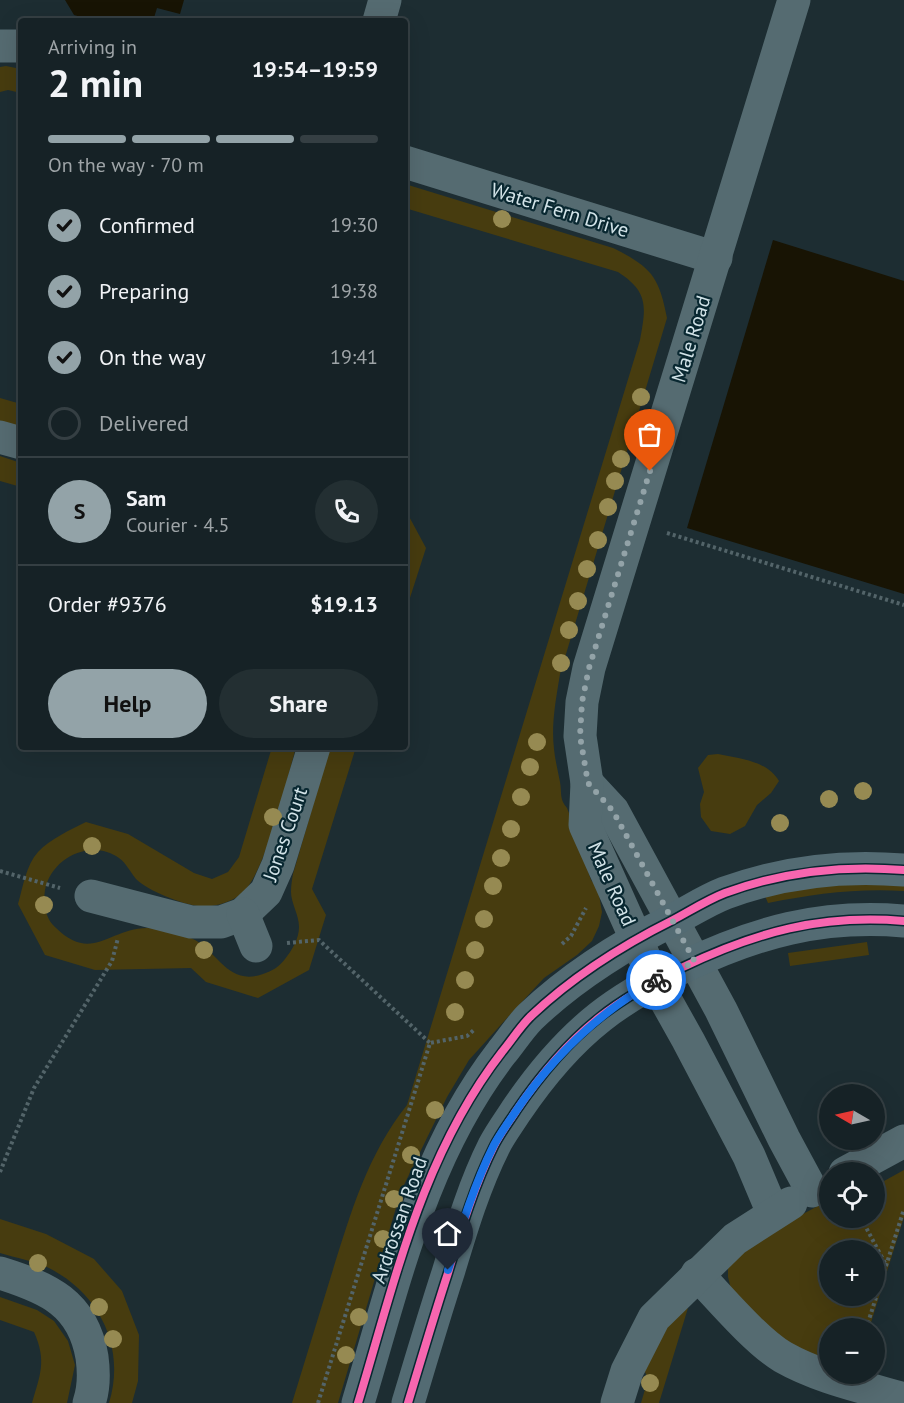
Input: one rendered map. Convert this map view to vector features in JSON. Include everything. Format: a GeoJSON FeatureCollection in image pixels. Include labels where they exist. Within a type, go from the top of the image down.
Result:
{"type":"FeatureCollection","features":[{"type":"Feature","properties":{"kind":"main road","name":"Ardrossan Road"},"geometry":{"type":"LineString","coordinates":[[358,1403],[420,1199],[438,1157],[465,1106],[493,1064],[529,1018],[580,974],[636,939],[724,894],[770,879],[822,870],[875,868],[904,870]]}},
{"type":"Feature","properties":{"kind":"main road"},"geometry":{"type":"LineString","coordinates":[[408,1403],[469,1203],[495,1144],[533,1086],[564,1051],[598,1018],[624,999],[655,981],[750,938],[821,922],[865,919],[904,921]]}},
{"type":"Feature","properties":{"kind":"street"},"geometry":{"type":"LineString","coordinates":[[380,18],[385,0]]}},
{"type":"Feature","properties":{"kind":"street","name":"Male Road"},"geometry":{"type":"LineString","coordinates":[[773,1213],[749,1156],[655,981],[585,825],[588,783],[580,736],[582,702],[589,668],[794,0]]}},
{"type":"Feature","properties":{"kind":"street"},"geometry":{"type":"LineString","coordinates":[[0,46],[18,46]]}},
{"type":"Feature","properties":{"kind":"street","name":"Water Fern Drive"},"geometry":{"type":"LineString","coordinates":[[408,163],[716,258]]}},
{"type":"Feature","properties":{"kind":"street"},"geometry":{"type":"LineString","coordinates":[[0,437],[18,442]]}},
{"type":"Feature","properties":{"kind":"street","name":"Jones Court"},"geometry":{"type":"LineString","coordinates":[[91,896],[191,921],[221,922],[243,914],[266,892],[278,865],[313,750]]}},
{"type":"Feature","properties":{"kind":"street","name":"Male Road"},"geometry":{"type":"LineString","coordinates":[[588,783],[613,811],[695,962],[784,1138],[819,1183]]}},
{"type":"Feature","properties":{"kind":"street"},"geometry":{"type":"LineString","coordinates":[[243,914],[256,946]]}},
{"type":"Feature","properties":{"kind":"street"},"geometry":{"type":"LineString","coordinates":[[730,1119],[765,1099]]}},
{"type":"Feature","properties":{"kind":"street"},"geometry":{"type":"LineString","coordinates":[[865,1162],[904,1141]]}},
{"type":"Feature","properties":{"kind":"street"},"geometry":{"type":"LineString","coordinates":[[617,1403],[627,1371],[654,1318],[735,1239],[773,1213],[819,1187]]}},
{"type":"Feature","properties":{"kind":"street"},"geometry":{"type":"LineString","coordinates":[[0,1273],[31,1283],[58,1299],[76,1314],[90,1341],[94,1369],[89,1403]]}},
{"type":"Feature","properties":{"kind":"street"},"geometry":{"type":"LineString","coordinates":[[697,1274],[756,1335],[780,1355],[808,1370],[904,1400]]}},
{"type":"Feature","properties":{"kind":"path"},"geometry":{"type":"LineString","coordinates":[[667,533],[904,605]]}},
{"type":"Feature","properties":{"kind":"path"},"geometry":{"type":"LineString","coordinates":[[0,871],[91,896]]}},
{"type":"Feature","properties":{"kind":"path"},"geometry":{"type":"LineString","coordinates":[[0,1172],[34,1088],[112,961],[126,904]]}},
{"type":"Feature","properties":{"kind":"path"},"geometry":{"type":"LineString","coordinates":[[256,946],[319,940],[430,1043]]}},
{"type":"Feature","properties":{"kind":"path"},"geometry":{"type":"LineString","coordinates":[[870,1318],[904,1209]]}},
{"type":"Feature","properties":{"kind":"path"},"geometry":{"type":"LineString","coordinates":[[866,1228],[886,1266]]}},
{"type":"Feature","properties":{"kind":"shaded area"},"geometry":{"type":"Polygon","coordinates":[[[65,0],[184,0],[180,14],[157,8],[154,18],[84,18],[74,15],[65,0]]]}},
{"type":"Feature","properties":{"kind":"shaded area"},"geometry":{"type":"Polygon","coordinates":[[[0,67],[18,68],[18,92],[8,90],[0,92],[0,67]]]}},
{"type":"Feature","properties":{"kind":"shaded area"},"geometry":{"type":"Polygon","coordinates":[[[408,185],[613,248],[645,267],[651,274],[661,292],[667,318],[560,674],[554,712],[554,749],[562,799],[588,863],[591,880],[598,889],[602,912],[599,926],[592,941],[577,955],[544,978],[469,1060],[447,1097],[401,1191],[338,1403],[292,1403],[361,1186],[381,1144],[407,1105],[640,340],[643,301],[635,286],[618,272],[408,209],[408,185]]]}},
{"type":"Feature","properties":{"kind":"shaded area"},"geometry":{"type":"Polygon","coordinates":[[[773,240],[904,281],[904,594],[687,528],[773,240]]]}},
{"type":"Feature","properties":{"kind":"shaded area"},"geometry":{"type":"Polygon","coordinates":[[[0,398],[18,403],[18,428],[0,423],[0,398]]]}},
{"type":"Feature","properties":{"kind":"shaded area"},"geometry":{"type":"Polygon","coordinates":[[[0,456],[18,462],[18,486],[0,481],[0,456]]]}},
{"type":"Feature","properties":{"kind":"shaded area"},"geometry":{"type":"Polygon","coordinates":[[[408,515],[426,548],[408,604],[408,515]]]}},
{"type":"Feature","properties":{"kind":"shaded area"},"geometry":{"type":"Polygon","coordinates":[[[271,750],[295,750],[267,848],[250,884],[237,897],[215,905],[191,905],[141,884],[119,858],[108,852],[85,851],[74,854],[64,861],[49,879],[44,900],[47,915],[55,927],[68,938],[80,943],[90,944],[134,929],[159,929],[195,940],[225,967],[241,976],[251,977],[272,970],[288,956],[298,936],[299,923],[291,896],[292,878],[329,750],[355,750],[312,889],[326,915],[309,970],[258,998],[206,982],[191,968],[95,970],[45,955],[18,904],[25,876],[38,852],[60,835],[86,822],[128,834],[194,873],[212,879],[228,872],[239,857],[271,750]]]}},
{"type":"Feature","properties":{"kind":"shaded area"},"geometry":{"type":"Polygon","coordinates":[[[718,754],[760,765],[774,774],[779,781],[771,793],[757,805],[745,826],[730,834],[711,831],[701,817],[700,804],[704,792],[698,768],[708,755],[718,754]]]}},
{"type":"Feature","properties":{"kind":"shaded area"},"geometry":{"type":"Polygon","coordinates":[[[904,881],[904,891],[835,892],[768,903],[765,896],[803,887],[904,881]]]}},
{"type":"Feature","properties":{"kind":"shaded area"},"geometry":{"type":"Polygon","coordinates":[[[867,942],[869,955],[790,966],[788,953],[867,942]]]}},
{"type":"Feature","properties":{"kind":"shaded area"},"geometry":{"type":"Polygon","coordinates":[[[904,1170],[904,1217],[885,1278],[885,1240],[819,1240],[819,1306],[876,1306],[872,1318],[819,1318],[819,1359],[809,1356],[775,1335],[731,1289],[728,1266],[745,1245],[819,1205],[819,1228],[885,1228],[885,1180],[904,1170]]]}},
{"type":"Feature","properties":{"kind":"shaded area"},"geometry":{"type":"Polygon","coordinates":[[[0,1219],[46,1234],[94,1259],[122,1291],[139,1335],[138,1381],[132,1403],[109,1403],[114,1362],[111,1343],[95,1308],[82,1292],[49,1268],[0,1253],[0,1219]]]}},
{"type":"Feature","properties":{"kind":"shaded area"},"geometry":{"type":"Polygon","coordinates":[[[0,1297],[37,1310],[54,1321],[68,1341],[75,1365],[67,1403],[32,1403],[41,1368],[38,1342],[34,1332],[0,1320],[0,1297]]]}},
{"type":"Feature","properties":{"kind":"shaded area"},"geometry":{"type":"Polygon","coordinates":[[[688,1308],[659,1403],[641,1403],[648,1379],[643,1367],[656,1342],[673,1318],[688,1308]]]}},
{"type":"Feature","properties":{"kind":"cycle path"},"geometry":{"type":"LineString","coordinates":[[358,1403],[399,1265],[431,1176],[474,1092],[530,1017],[580,976],[616,952],[725,893],[769,880],[813,872],[859,869],[904,870]]}},
{"type":"Feature","properties":{"kind":"cycle path"},"geometry":{"type":"LineString","coordinates":[[408,1403],[463,1224],[487,1161],[499,1137],[525,1098],[554,1061],[576,1038],[639,990],[681,968],[736,944],[763,935],[817,923],[845,920],[904,921]]}},
{"type":"Feature","properties":{"kind":"way so far"},"geometry":{"type":"LineString","coordinates":[[650,471],[589,668],[582,702],[580,736],[588,783],[613,811],[695,962],[656,980]]}},
{"type":"Feature","properties":{"kind":"route"},"geometry":{"type":"LineString","coordinates":[[448,1270],[469,1203],[495,1144],[533,1086],[598,1018],[656,980]]}}]}
